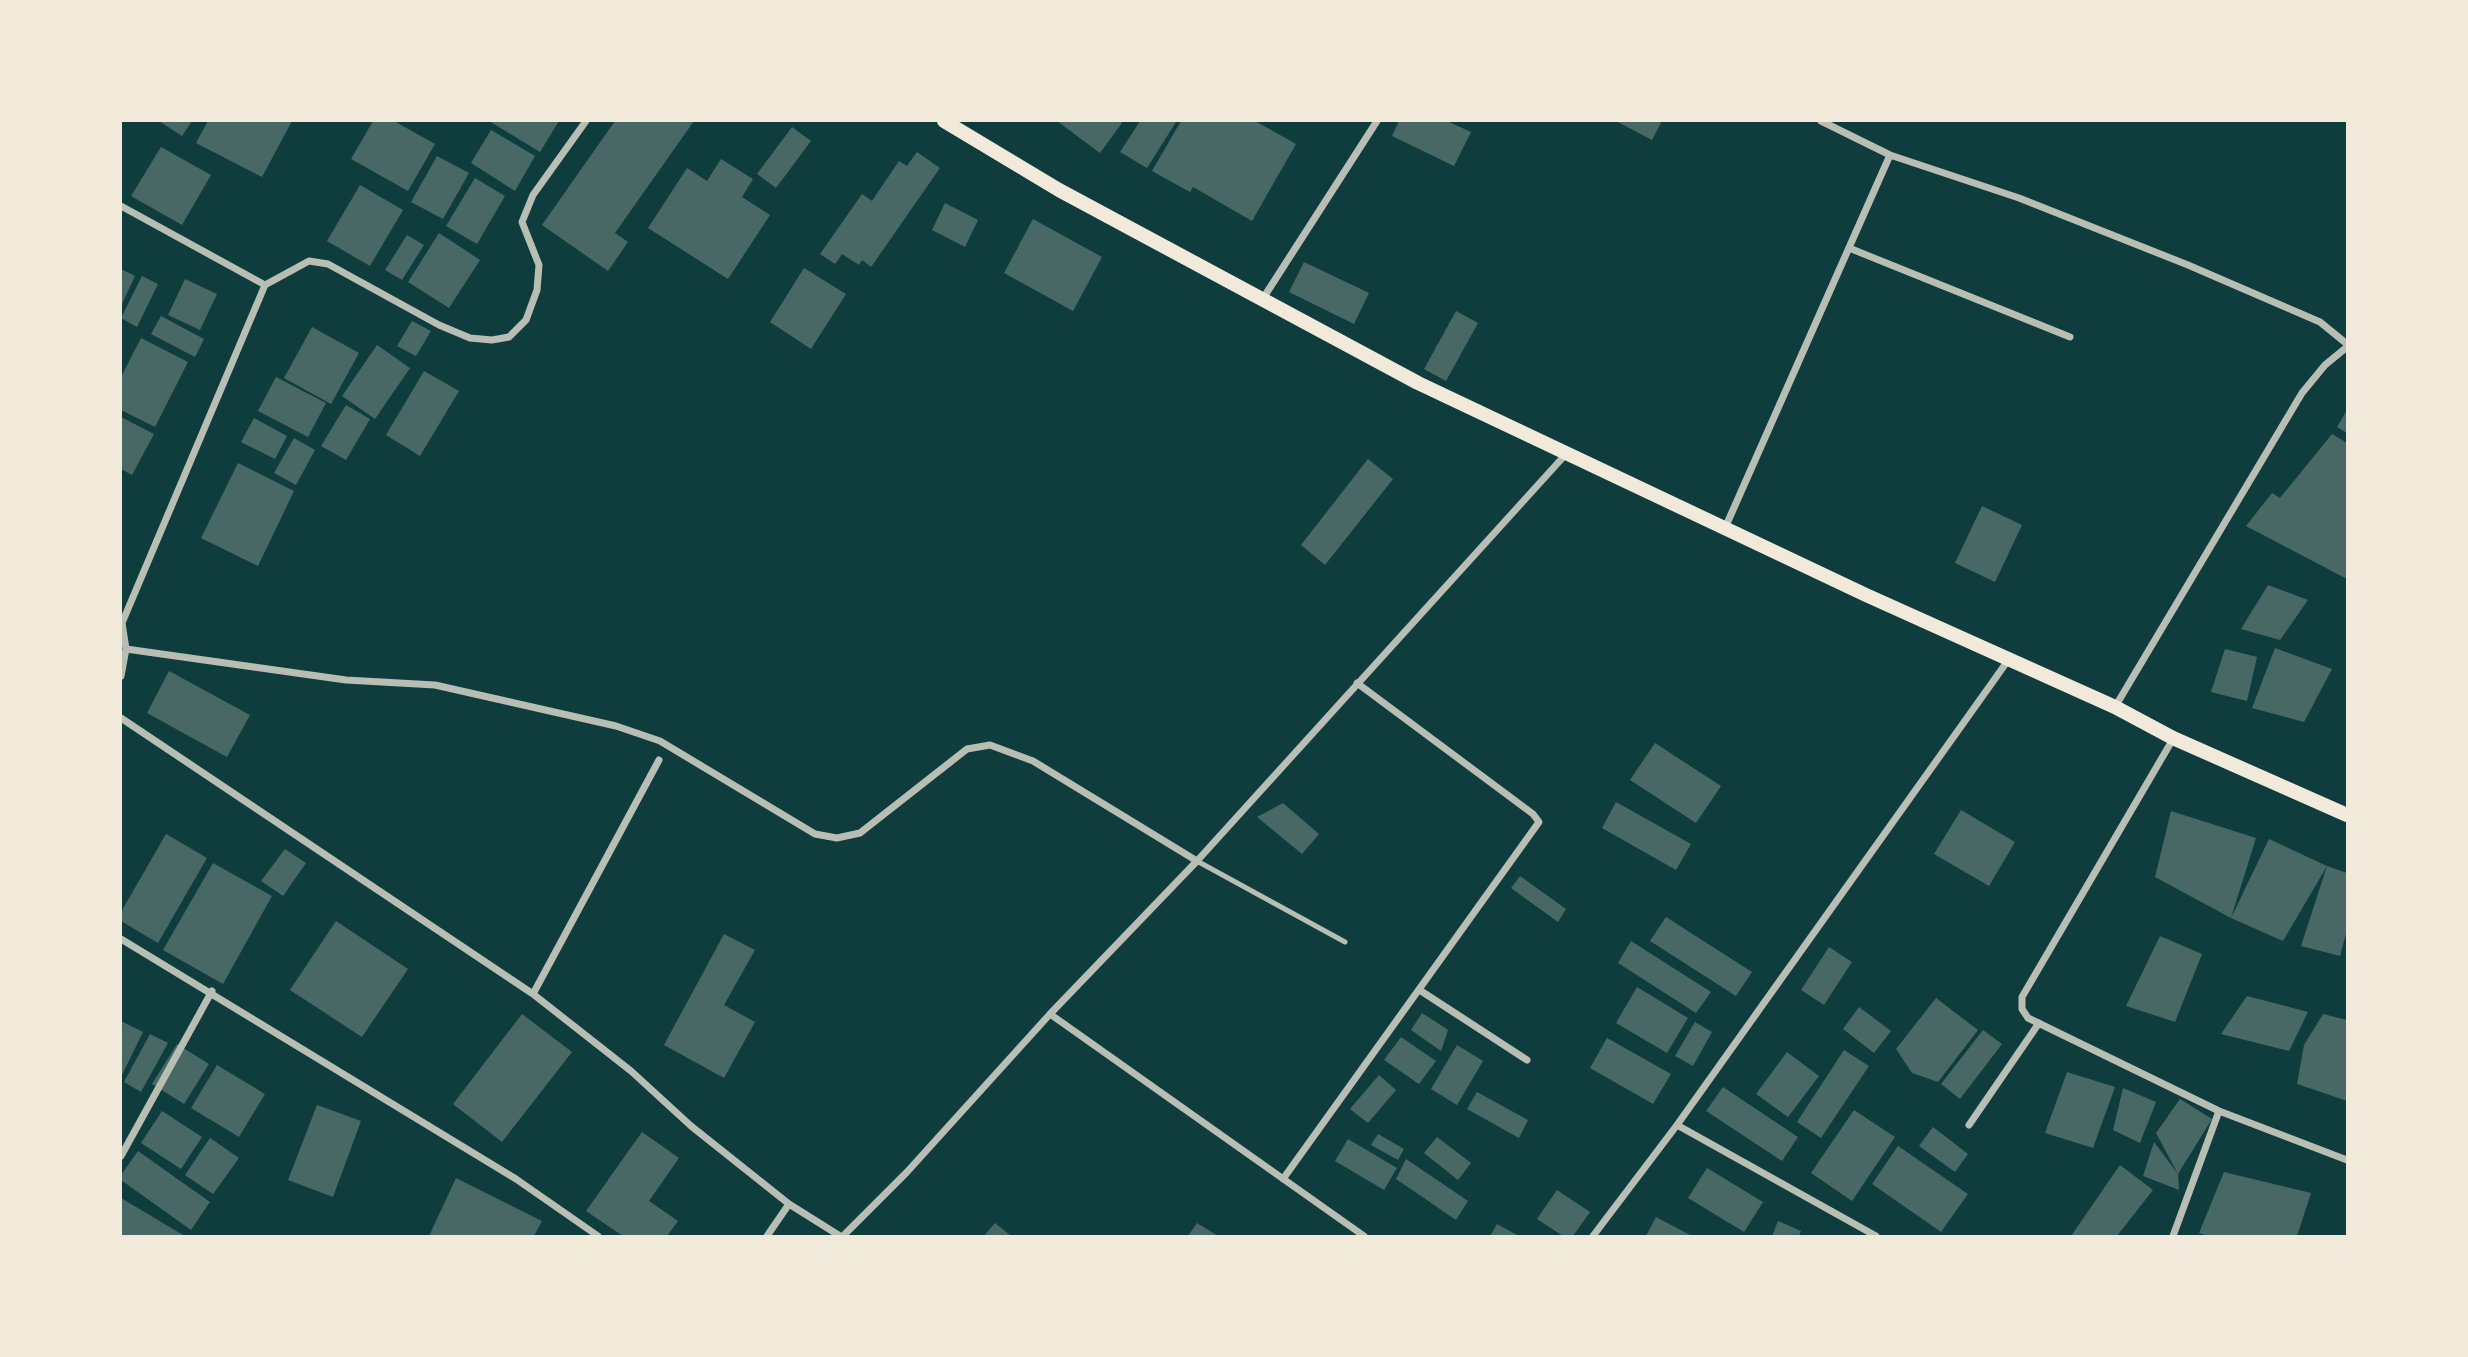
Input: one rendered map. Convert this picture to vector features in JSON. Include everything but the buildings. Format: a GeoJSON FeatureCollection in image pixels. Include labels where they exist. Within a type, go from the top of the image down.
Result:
{"type":"FeatureCollection","features":[{"type":"Feature","properties":{"kind":"main road"},"geometry":{"type":"LineString","coordinates":[[944,121],[1059,190],[1418,383],[2115,707],[2173,738],[2347,816]]}},
{"type":"Feature","properties":{"kind":"street"},"geometry":{"type":"LineString","coordinates":[[121,676],[126,649],[121,623],[265,285],[309,261],[328,264],[439,325],[470,338],[492,340],[509,337],[526,320],[537,290],[539,265],[522,222],[533,195],[586,121]]}},
{"type":"Feature","properties":{"kind":"street"},"geometry":{"type":"LineString","coordinates":[[1262,301],[1377,121]]}},
{"type":"Feature","properties":{"kind":"street"},"geometry":{"type":"LineString","coordinates":[[1821,121],[1890,155],[2019,198],[2188,265],[2320,322],[2347,346],[2325,365],[2302,393],[2115,707]]}},
{"type":"Feature","properties":{"kind":"street"},"geometry":{"type":"LineString","coordinates":[[1725,528],[1890,155]]}},
{"type":"Feature","properties":{"kind":"street"},"geometry":{"type":"LineString","coordinates":[[121,206],[265,285]]}},
{"type":"Feature","properties":{"kind":"street"},"geometry":{"type":"LineString","coordinates":[[1849,248],[2070,337]]}},
{"type":"Feature","properties":{"kind":"street"},"geometry":{"type":"LineString","coordinates":[[121,719],[533,994],[789,1204],[842,1236],[907,1172],[1051,1014],[1197,861],[1566,454]]}},
{"type":"Feature","properties":{"kind":"street"},"geometry":{"type":"LineString","coordinates":[[126,649],[346,680],[435,685],[616,726],[660,741],[815,834],[837,838],[860,833],[967,749],[990,745],[1033,761],[1197,861]]}},
{"type":"Feature","properties":{"kind":"street"},"geometry":{"type":"LineString","coordinates":[[1593,1236],[1677,1125],[2009,659]]}},
{"type":"Feature","properties":{"kind":"street"},"geometry":{"type":"LineString","coordinates":[[1283,1179],[1421,991],[1539,822],[1533,814],[1357,683]]}},
{"type":"Feature","properties":{"kind":"street"},"geometry":{"type":"LineString","coordinates":[[2173,738],[2022,997],[2022,1009],[2028,1018],[2219,1111],[2347,1160]]}},
{"type":"Feature","properties":{"kind":"street"},"geometry":{"type":"LineString","coordinates":[[533,994],[659,760]]}},
{"type":"Feature","properties":{"kind":"street"},"geometry":{"type":"LineString","coordinates":[[121,939],[212,991],[516,1180],[598,1236]]}},
{"type":"Feature","properties":{"kind":"street"},"geometry":{"type":"LineString","coordinates":[[121,1156],[212,991]]}},
{"type":"Feature","properties":{"kind":"street"},"geometry":{"type":"LineString","coordinates":[[1421,991],[1527,1060]]}},
{"type":"Feature","properties":{"kind":"street"},"geometry":{"type":"LineString","coordinates":[[1051,1014],[1364,1236]]}},
{"type":"Feature","properties":{"kind":"street"},"geometry":{"type":"LineString","coordinates":[[1969,1125],[2039,1023]]}},
{"type":"Feature","properties":{"kind":"street"},"geometry":{"type":"LineString","coordinates":[[2173,1236],[2219,1111]]}},
{"type":"Feature","properties":{"kind":"street"},"geometry":{"type":"LineString","coordinates":[[1677,1125],[1876,1236]]}},
{"type":"Feature","properties":{"kind":"street"},"geometry":{"type":"LineString","coordinates":[[767,1236],[789,1204]]}},
{"type":"Feature","properties":{"kind":"lane"},"geometry":{"type":"LineString","coordinates":[[1197,861],[1345,942]]}}]}
